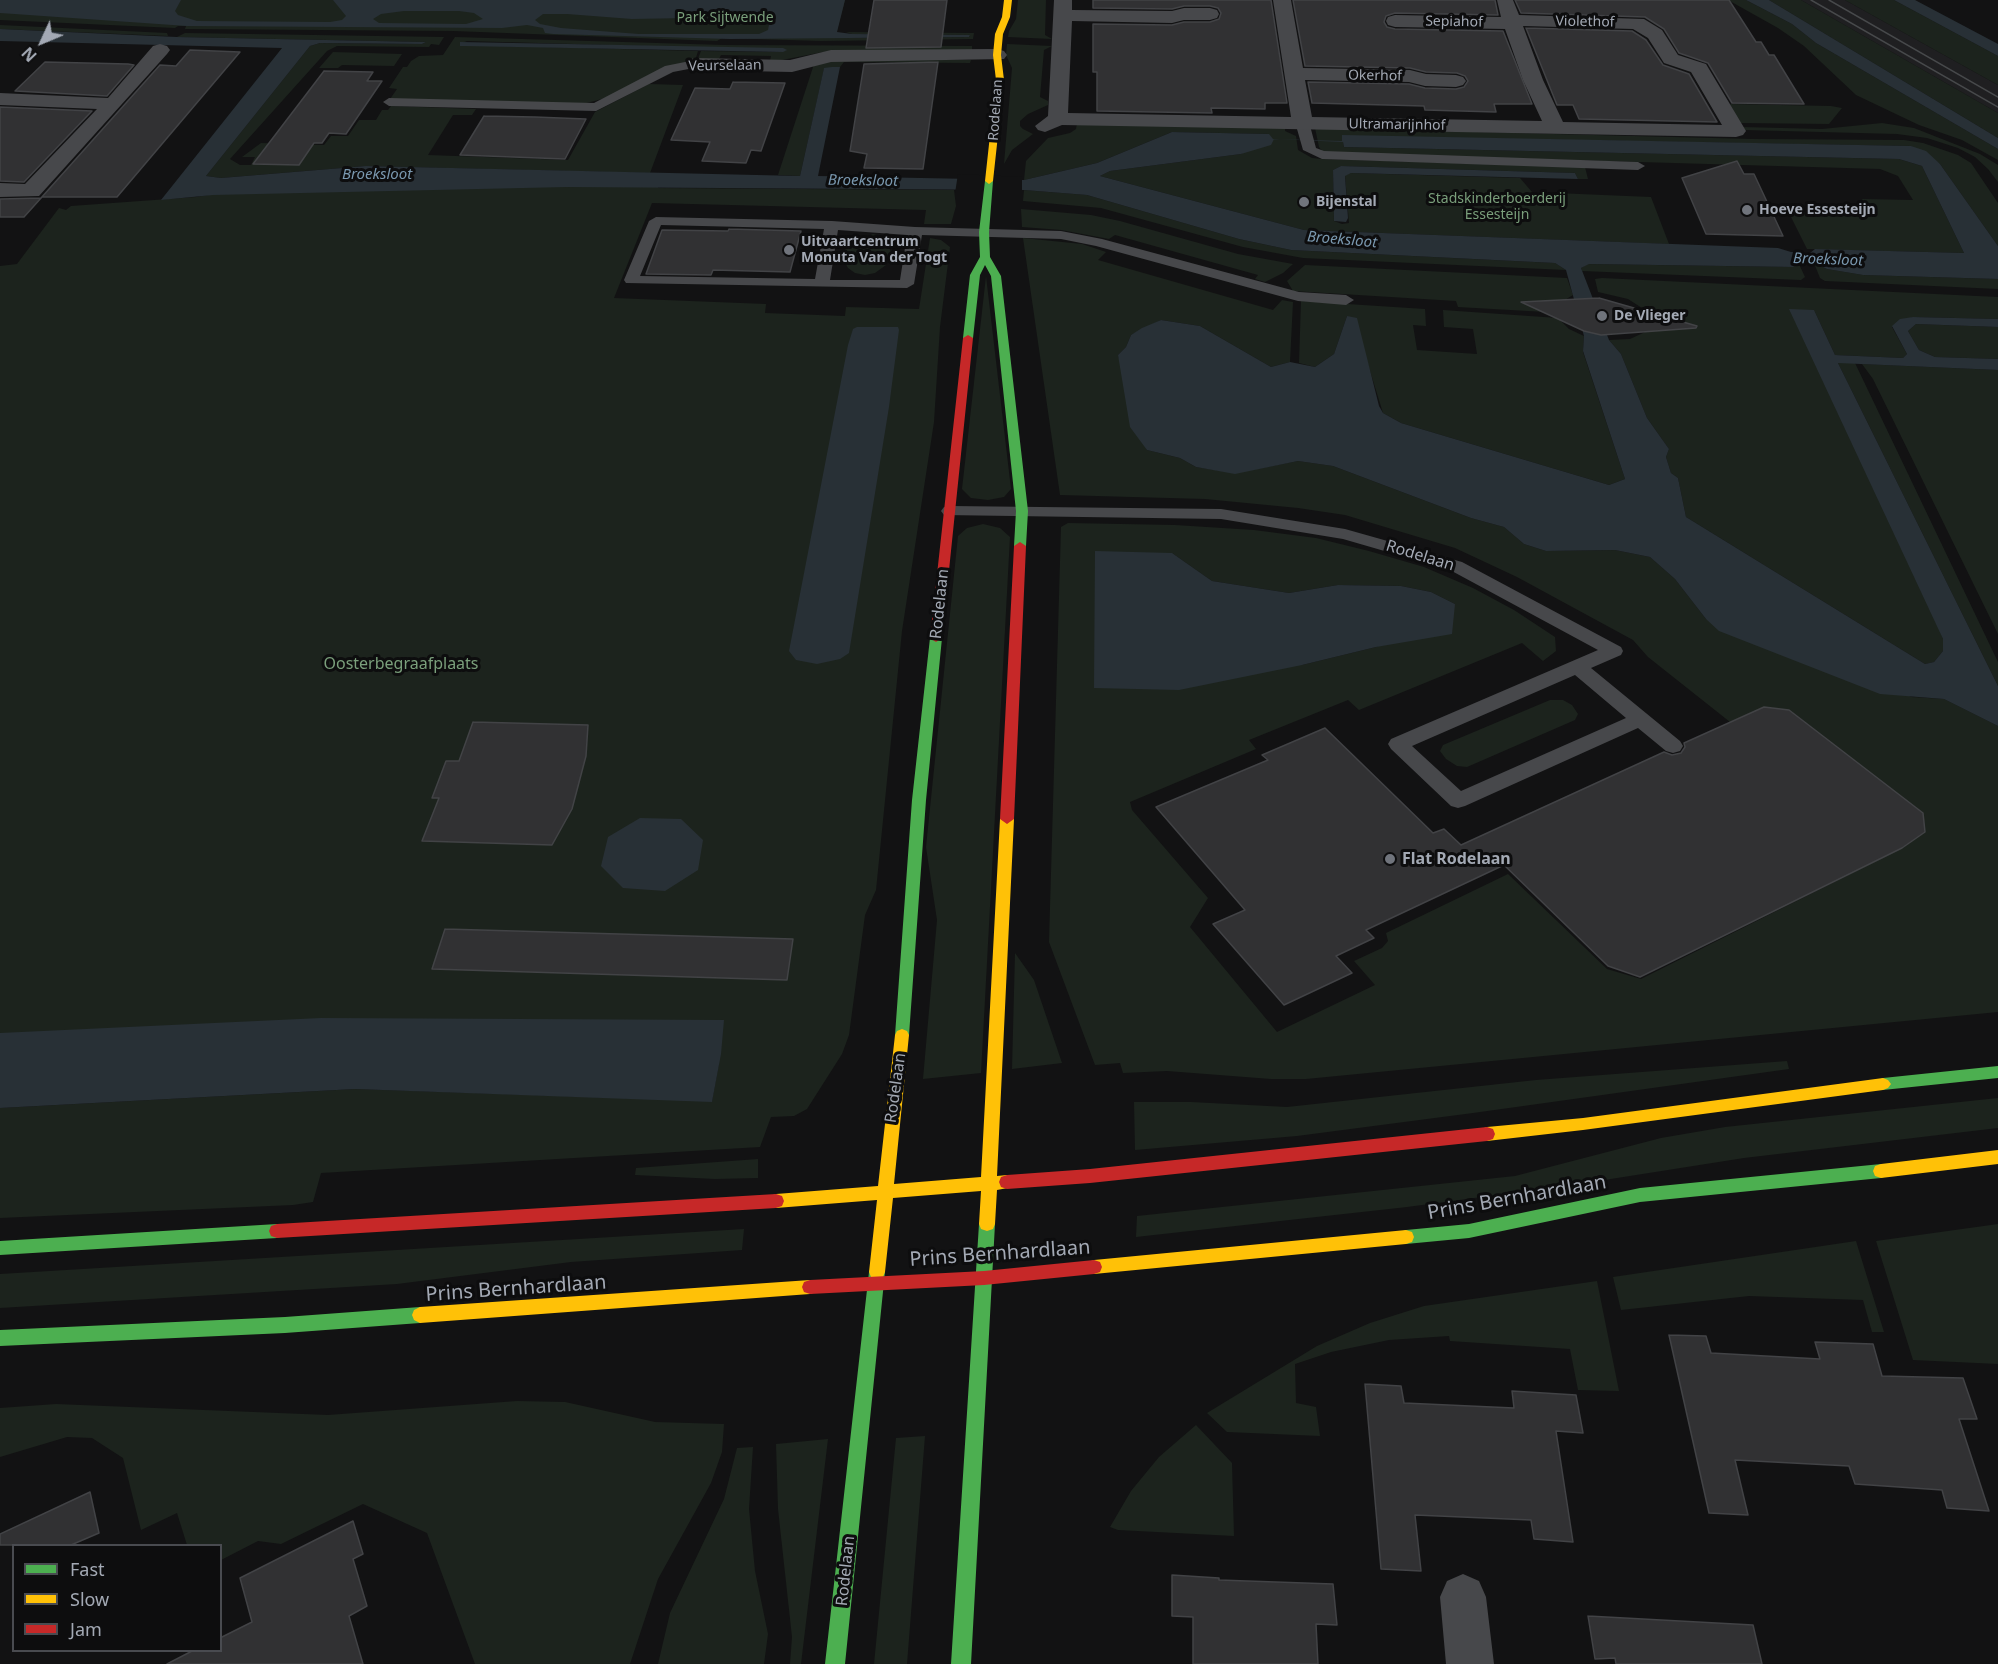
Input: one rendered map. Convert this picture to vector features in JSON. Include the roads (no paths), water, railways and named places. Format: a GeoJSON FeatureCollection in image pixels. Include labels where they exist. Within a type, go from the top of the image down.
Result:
{"type":"FeatureCollection","features":[{"type":"Feature","properties":{"kind":"street","name":"Rodelaan"},"geometry":{"type":"LineString","coordinates":[[961,1664],[984,1278],[1022,512],[996,276],[986,257],[984,232],[1000,80],[997,55],[999,34],[1006,17],[1008,0]]}},
{"type":"Feature","properties":{"kind":"street"},"geometry":{"type":"LineString","coordinates":[[1282,0],[1302,122]]}},
{"type":"Feature","properties":{"kind":"street"},"geometry":{"type":"LineString","coordinates":[[1504,0],[1533,80],[1556,128]]}},
{"type":"Feature","properties":{"kind":"street"},"geometry":{"type":"LineString","coordinates":[[1063,8],[1172,17],[1184,14],[1210,14]]}},
{"type":"Feature","properties":{"kind":"street","name":"Ultramarijnhof"},"geometry":{"type":"LineString","coordinates":[[1063,8],[1052,122],[1302,122],[1736,131]]}},
{"type":"Feature","properties":{"kind":"street","name":"Sepiahof"},"geometry":{"type":"LineString","coordinates":[[1395,21],[1513,22]]}},
{"type":"Feature","properties":{"kind":"street","name":"Violethof"},"geometry":{"type":"LineString","coordinates":[[1513,22],[1636,22],[1654,34],[1671,60],[1699,68],[1736,131]]}},
{"type":"Feature","properties":{"kind":"street"},"geometry":{"type":"LineString","coordinates":[[0,190],[31,191],[160,50]]}},
{"type":"Feature","properties":{"kind":"street","name":"Veurselaan"},"geometry":{"type":"LineString","coordinates":[[695,64],[792,66],[831,56],[997,55]]}},
{"type":"Feature","properties":{"kind":"street","name":"Okerhof"},"geometry":{"type":"LineString","coordinates":[[1293,74],[1410,76],[1425,80],[1456,81]]}},
{"type":"Feature","properties":{"kind":"street"},"geometry":{"type":"LineString","coordinates":[[0,99],[113,104]]}},
{"type":"Feature","properties":{"kind":"street","name":"Rodelaan"},"geometry":{"type":"LineString","coordinates":[[835,1664],[877,1282],[884,1190],[900,1068],[919,800],[975,275],[986,257]]}},
{"type":"Feature","properties":{"kind":"street"},"geometry":{"type":"LineString","coordinates":[[0,1248],[766,1201],[1151,1170],[1584,1124],[1879,1084],[1998,1072]]}},
{"type":"Feature","properties":{"kind":"street","name":"Prins Bernhardlaan"},"geometry":{"type":"LineString","coordinates":[[0,1338],[285,1324],[877,1282],[984,1278],[1469,1231],[1640,1195],[1998,1157]]}},
{"type":"Feature","properties":{"kind":"street"},"geometry":{"type":"LineString","coordinates":[[1464,1597],[1470,1664]]}},
{"type":"Feature","properties":{"kind":"lane","name":"Veurselaan"},"geometry":{"type":"LineString","coordinates":[[389,102],[596,107],[669,69],[695,64]]}},
{"type":"Feature","properties":{"kind":"lane"},"geometry":{"type":"LineString","coordinates":[[1302,122],[1310,150],[1322,155],[1638,166]]}},
{"type":"Feature","properties":{"kind":"lane"},"geometry":{"type":"LineString","coordinates":[[915,231],[907,284],[631,280],[656,221],[832,225],[915,231],[1061,235],[1097,242],[1298,296],[1346,300]]}},
{"type":"Feature","properties":{"kind":"lane"},"geometry":{"type":"LineString","coordinates":[[822,284],[832,225]]}},
{"type":"Feature","properties":{"kind":"lane","name":"Rodelaan"},"geometry":{"type":"LineString","coordinates":[[950,511],[1221,514],[1345,534],[1456,566],[1614,651],[1398,744],[1458,801],[1641,720]]}},
{"type":"Feature","properties":{"kind":"lane"},"geometry":{"type":"LineString","coordinates":[[1577,667],[1673,746]]}},
{"type":"Feature","properties":{"kind":"water","name":"Park Sijtwende"},"geometry":{"type":"Polygon","coordinates":[[[0,0],[181,0],[175,11],[178,15],[197,21],[330,22],[342,20],[346,16],[333,0],[845,0],[837,32],[970,35],[969,37],[730,39],[553,34],[545,33],[543,28],[527,25],[502,28],[187,26],[0,13],[0,0]],[[404,11],[381,14],[373,19],[379,23],[466,24],[483,19],[474,13],[459,11],[404,11]],[[543,14],[535,20],[540,24],[561,28],[639,34],[759,34],[768,30],[769,25],[748,15],[632,19],[543,14]]]}},
{"type":"Feature","properties":{"kind":"water"},"geometry":{"type":"Polygon","coordinates":[[[1746,0],[1769,0],[1998,138],[1998,149],[1816,43],[1792,24],[1746,0]]]}},
{"type":"Feature","properties":{"kind":"water"},"geometry":{"type":"Polygon","coordinates":[[[1894,0],[1915,0],[1998,44],[1998,56],[1894,0]]]}},
{"type":"Feature","properties":{"kind":"water","name":"Broeksloot"},"geometry":{"type":"Polygon","coordinates":[[[0,29],[177,37],[426,42],[422,44],[320,43],[310,46],[206,176],[221,178],[366,166],[800,176],[824,68],[840,67],[818,176],[1024,180],[1097,163],[1172,132],[1269,134],[1274,139],[1271,145],[1241,154],[1110,171],[1100,176],[1304,230],[1778,248],[1791,252],[1810,253],[1815,249],[1964,253],[1922,166],[1899,159],[1344,147],[1343,142],[1276,139],[1342,141],[1342,135],[1911,146],[1926,151],[1940,164],[1998,246],[1998,279],[1863,275],[1827,269],[1814,263],[1798,262],[1793,267],[1589,264],[1581,268],[1609,340],[1621,354],[1647,418],[1669,449],[1666,457],[1671,473],[1678,478],[1686,517],[1925,664],[1934,662],[1943,651],[1943,639],[1789,309],[1814,310],[1835,355],[1903,358],[1907,354],[1892,326],[1900,319],[1913,317],[1998,319],[1998,327],[1916,324],[1908,331],[1919,350],[1935,357],[1998,359],[1998,370],[1838,363],[1998,686],[1998,726],[1944,699],[1880,694],[1719,631],[1706,619],[1675,579],[1650,557],[1615,550],[1546,551],[1524,544],[1504,527],[1471,518],[1333,466],[1298,461],[1235,474],[1196,467],[1180,458],[1147,450],[1130,427],[1118,355],[1126,347],[1131,335],[1142,328],[1161,320],[1200,326],[1271,367],[1290,362],[1315,367],[1334,354],[1347,316],[1357,318],[1379,406],[1383,413],[1401,423],[1609,485],[1625,479],[1583,351],[1584,336],[1566,270],[1555,263],[1291,250],[1239,239],[1087,195],[1024,190],[567,187],[213,195],[161,200],[282,48],[0,41],[0,29]]]}},
{"type":"Feature","properties":{"kind":"water"},"geometry":{"type":"Polygon","coordinates":[[[1341,166],[1575,173],[1578,179],[1351,173],[1345,176],[1348,218],[1346,222],[1334,221],[1333,170],[1341,166]]]}},
{"type":"Feature","properties":{"kind":"water"},"geometry":{"type":"Polygon","coordinates":[[[857,327],[898,327],[899,330],[889,407],[849,653],[840,659],[817,664],[796,660],[789,651],[848,345],[853,329],[857,327]]]}},
{"type":"Feature","properties":{"kind":"water"},"geometry":{"type":"Polygon","coordinates":[[[1095,551],[1172,553],[1212,581],[1289,593],[1338,585],[1401,586],[1431,592],[1455,604],[1452,634],[1376,647],[1302,665],[1179,690],[1094,688],[1095,551]]]}},
{"type":"Feature","properties":{"kind":"water"},"geometry":{"type":"Polygon","coordinates":[[[640,818],[681,819],[703,840],[698,870],[665,891],[623,888],[601,866],[608,837],[640,818]]]}},
{"type":"Feature","properties":{"kind":"water"},"geometry":{"type":"Polygon","coordinates":[[[321,1018],[724,1020],[721,1054],[712,1102],[355,1089],[0,1108],[0,1033],[321,1018]]]}},
{"type":"Feature","properties":{"kind":"waterway"},"geometry":{"type":"LineString","coordinates":[[463,44],[783,50]]}},
{"type":"Feature","properties":{"kind":"tram line"},"geometry":{"type":"LineString","coordinates":[[1811,0],[1998,107]]}},
{"type":"Feature","properties":{"kind":"tram line"},"geometry":{"type":"LineString","coordinates":[[1829,0],[1998,97]]}},
{"type":"Feature","properties":{"kind":"place","name":"Bijenstal"},"geometry":{"type":"Point","coordinates":[1304,202]}},
{"type":"Feature","properties":{"kind":"place","name":"Hoeve Essesteijn"},"geometry":{"type":"Point","coordinates":[1747,210]}},
{"type":"Feature","properties":{"kind":"place","name":"Uitvaartcentrum Monuta Van der Togt"},"geometry":{"type":"Point","coordinates":[789,250]}},
{"type":"Feature","properties":{"kind":"place","name":"De Vlieger"},"geometry":{"type":"Point","coordinates":[1602,316]}},
{"type":"Feature","properties":{"kind":"place","name":"Flat Rodelaan"},"geometry":{"type":"Point","coordinates":[1390,859]}},
{"type":"Feature","properties":{"kind":"park label","name":"Stadskinderboerderij Essesteijn"},"geometry":{"type":"Point","coordinates":[1497,208]}},
{"type":"Feature","properties":{"kind":"park label","name":"Oosterbegraafplaats"},"geometry":{"type":"Point","coordinates":[401,664]}}]}
